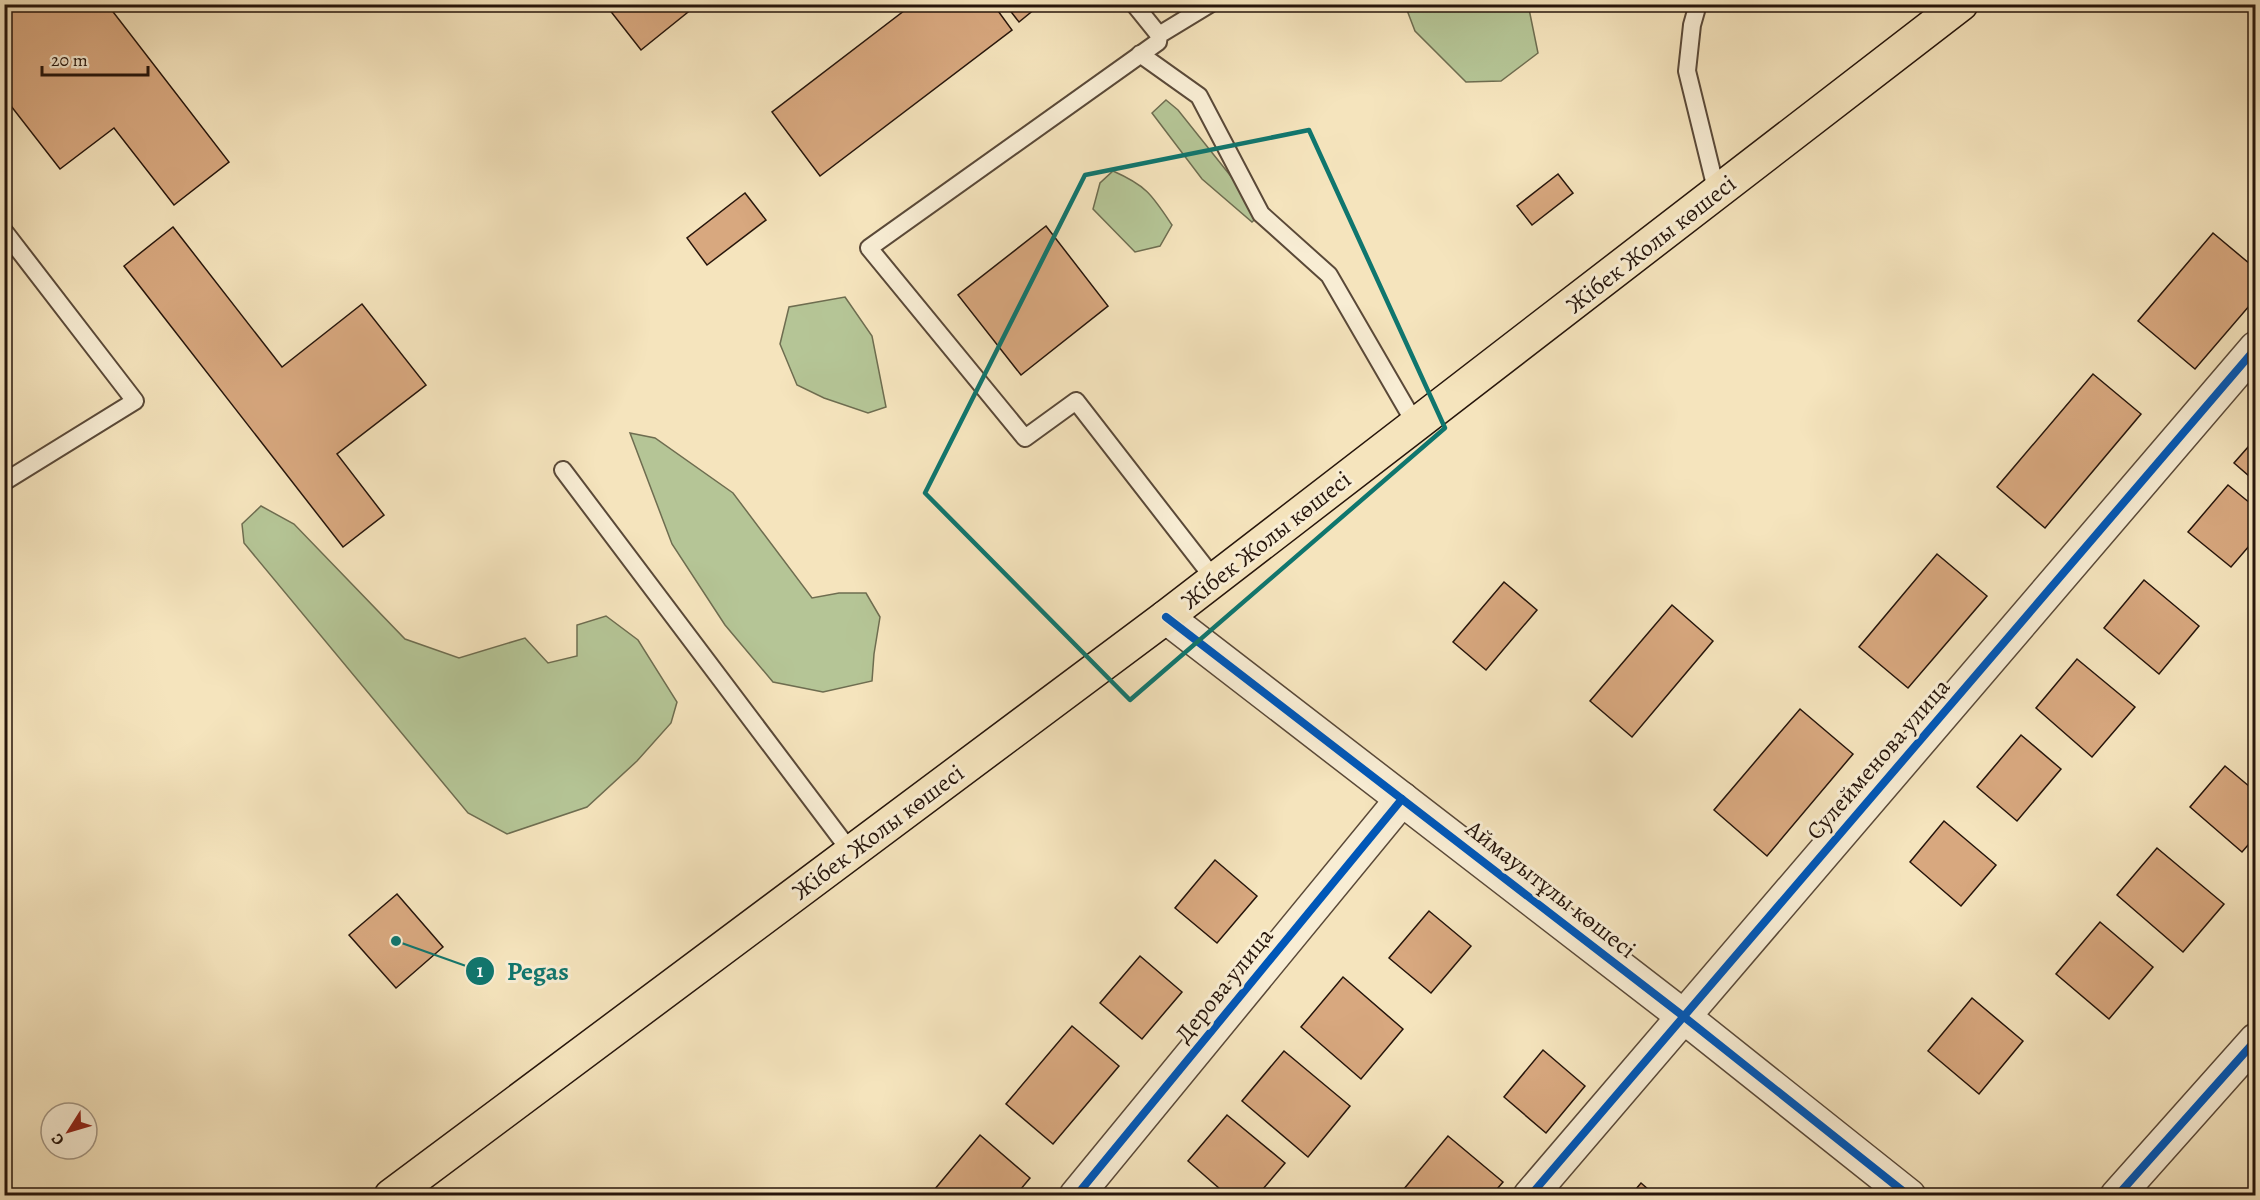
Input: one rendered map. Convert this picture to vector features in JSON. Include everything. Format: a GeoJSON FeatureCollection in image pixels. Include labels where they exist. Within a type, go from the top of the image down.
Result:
{"type":"FeatureCollection","features":[{"type":"Feature","properties":{"kind":"highway","name":"Жібек Жолы көшесі"},"geometry":{"type":"LineString","coordinates":[[391,1196],[1215,580],[1961,4]]}},
{"type":"Feature","properties":{"kind":"street","name":"Сулейменова улица"},"geometry":{"type":"LineString","coordinates":[[1530,1196],[2256,348]]}},
{"type":"Feature","properties":{"kind":"street","name":"Аймауытұлы көшесі"},"geometry":{"type":"LineString","coordinates":[[1166,617],[1683,1016],[1909,1196]]}},
{"type":"Feature","properties":{"kind":"street","name":"Дерова улица"},"geometry":{"type":"LineString","coordinates":[[1076,1196],[1402,799]]}},
{"type":"Feature","properties":{"kind":"street"},"geometry":{"type":"LineString","coordinates":[[2117,1196],[2256,1040]]}},
{"type":"Feature","properties":{"kind":"lane"},"geometry":{"type":"LineString","coordinates":[[1134,4],[1158,35],[1158,42],[869,248],[1025,438],[1076,401],[1215,580]]}},
{"type":"Feature","properties":{"kind":"lane"},"geometry":{"type":"LineString","coordinates":[[1158,35],[1210,4]]}},
{"type":"Feature","properties":{"kind":"lane"},"geometry":{"type":"LineString","coordinates":[[1698,4],[1692,25],[1687,71],[1717,193]]}},
{"type":"Feature","properties":{"kind":"lane"},"geometry":{"type":"LineString","coordinates":[[1140,54],[1199,96],[1261,214],[1329,275],[1416,425]]}},
{"type":"Feature","properties":{"kind":"lane"},"geometry":{"type":"LineString","coordinates":[[4,231],[135,401],[4,482]]}},
{"type":"Feature","properties":{"kind":"lane"},"geometry":{"type":"LineString","coordinates":[[563,470],[851,852]]}},
{"type":"Feature","properties":{"kind":"highlighted area"},"geometry":{"type":"Polygon","coordinates":[[[1309,130],[1445,428],[1130,700],[925,493],[1085,175],[1309,130]]]}},
{"type":"Feature","properties":{"kind":"green space"},"geometry":{"type":"Polygon","coordinates":[[[1405,5],[1524,5],[1529,9],[1538,53],[1501,81],[1466,82],[1415,31],[1405,5]]]}},
{"type":"Feature","properties":{"kind":"green space"},"geometry":{"type":"Polygon","coordinates":[[[1166,100],[1178,110],[1261,214],[1252,222],[1202,179],[1152,113],[1166,100]]]}},
{"type":"Feature","properties":{"kind":"green space"},"geometry":{"type":"Polygon","coordinates":[[[1113,171],[1148,192],[1172,225],[1160,246],[1135,252],[1093,209],[1100,183],[1113,171]]]}},
{"type":"Feature","properties":{"kind":"green space"},"geometry":{"type":"Polygon","coordinates":[[[845,297],[872,336],[886,407],[868,413],[824,398],[797,385],[780,344],[789,307],[845,297]]]}},
{"type":"Feature","properties":{"kind":"green space"},"geometry":{"type":"Polygon","coordinates":[[[630,433],[655,438],[733,493],[812,598],[839,593],[866,593],[880,617],[872,681],[823,692],[773,682],[725,625],[672,544],[630,433]]]}},
{"type":"Feature","properties":{"kind":"green space"},"geometry":{"type":"Polygon","coordinates":[[[261,506],[294,524],[405,639],[459,658],[525,638],[548,663],[577,656],[577,625],[606,616],[638,640],[677,702],[671,723],[637,761],[587,807],[507,834],[468,813],[244,543],[242,524],[261,506]]]}},
{"type":"Feature","properties":{"kind":"building"},"geometry":{"type":"Polygon","coordinates":[[[10,4],[107,4],[229,162],[174,205],[114,128],[60,169],[4,97],[4,9],[10,4]]]}},
{"type":"Feature","properties":{"kind":"building"},"geometry":{"type":"Polygon","coordinates":[[[605,4],[698,4],[641,50],[605,4]]]}},
{"type":"Feature","properties":{"kind":"building"},"geometry":{"type":"Polygon","coordinates":[[[913,4],[993,4],[1012,30],[820,176],[772,112],[913,4]]]}},
{"type":"Feature","properties":{"kind":"building"},"geometry":{"type":"Polygon","coordinates":[[[1005,4],[1041,4],[1019,22],[1005,4]]]}},
{"type":"Feature","properties":{"kind":"building"},"geometry":{"type":"Polygon","coordinates":[[[1558,174],[1573,193],[1532,225],[1517,206],[1558,174]]]}},
{"type":"Feature","properties":{"kind":"building"},"geometry":{"type":"Polygon","coordinates":[[[745,193],[766,220],[707,265],[687,238],[745,193]]]}},
{"type":"Feature","properties":{"kind":"building"},"geometry":{"type":"Polygon","coordinates":[[[1046,226],[1108,306],[1021,375],[958,295],[1046,226]]]}},
{"type":"Feature","properties":{"kind":"building"},"geometry":{"type":"Polygon","coordinates":[[[173,227],[282,367],[362,304],[426,385],[337,454],[384,515],[343,547],[124,266],[173,227]]]}},
{"type":"Feature","properties":{"kind":"building"},"geometry":{"type":"Polygon","coordinates":[[[2213,233],[2256,269],[2256,298],[2195,369],[2138,321],[2213,233]]]}},
{"type":"Feature","properties":{"kind":"building"},"geometry":{"type":"Polygon","coordinates":[[[2093,374],[2141,414],[2045,528],[1997,487],[2093,374]]]}},
{"type":"Feature","properties":{"kind":"building"},"geometry":{"type":"Polygon","coordinates":[[[2256,438],[2256,482],[2234,463],[2256,438]]]}},
{"type":"Feature","properties":{"kind":"building"},"geometry":{"type":"Polygon","coordinates":[[[2228,485],[2256,508],[2256,538],[2231,567],[2188,532],[2228,485]]]}},
{"type":"Feature","properties":{"kind":"building"},"geometry":{"type":"Polygon","coordinates":[[[1937,554],[1987,596],[1908,688],[1859,647],[1937,554]]]}},
{"type":"Feature","properties":{"kind":"building"},"geometry":{"type":"Polygon","coordinates":[[[2144,580],[2199,626],[2159,674],[2104,628],[2144,580]]]}},
{"type":"Feature","properties":{"kind":"building"},"geometry":{"type":"Polygon","coordinates":[[[1504,582],[1537,610],[1486,670],[1453,642],[1504,582]]]}},
{"type":"Feature","properties":{"kind":"building"},"geometry":{"type":"Polygon","coordinates":[[[1672,605],[1713,641],[1632,737],[1590,701],[1672,605]]]}},
{"type":"Feature","properties":{"kind":"building"},"geometry":{"type":"Polygon","coordinates":[[[2077,659],[2135,707],[2092,757],[2036,708],[2077,659]]]}},
{"type":"Feature","properties":{"kind":"building"},"geometry":{"type":"Polygon","coordinates":[[[1800,709],[1853,754],[1767,856],[1714,810],[1800,709]]]}},
{"type":"Feature","properties":{"kind":"building"},"geometry":{"type":"Polygon","coordinates":[[[2021,735],[2061,769],[2017,821],[1977,787],[2021,735]]]}},
{"type":"Feature","properties":{"kind":"building"},"geometry":{"type":"Polygon","coordinates":[[[2225,766],[2256,792],[2256,836],[2242,852],[2190,807],[2225,766]]]}},
{"type":"Feature","properties":{"kind":"building"},"geometry":{"type":"Polygon","coordinates":[[[1944,821],[1996,865],[1961,906],[1910,862],[1944,821]]]}},
{"type":"Feature","properties":{"kind":"building"},"geometry":{"type":"Polygon","coordinates":[[[2157,848],[2224,904],[2183,952],[2117,895],[2157,848]]]}},
{"type":"Feature","properties":{"kind":"building"},"geometry":{"type":"Polygon","coordinates":[[[1215,860],[1257,896],[1217,943],[1175,908],[1215,860]]]}},
{"type":"Feature","properties":{"kind":"building"},"geometry":{"type":"Polygon","coordinates":[[[397,894],[443,947],[396,988],[349,935],[397,894]]]}},
{"type":"Feature","properties":{"kind":"building"},"geometry":{"type":"Polygon","coordinates":[[[1429,911],[1471,946],[1431,993],[1389,958],[1429,911]]]}},
{"type":"Feature","properties":{"kind":"building"},"geometry":{"type":"Polygon","coordinates":[[[2100,922],[2153,967],[2109,1019],[2056,974],[2100,922]]]}},
{"type":"Feature","properties":{"kind":"building"},"geometry":{"type":"Polygon","coordinates":[[[1140,956],[1182,992],[1142,1039],[1100,1003],[1140,956]]]}},
{"type":"Feature","properties":{"kind":"building"},"geometry":{"type":"Polygon","coordinates":[[[1343,977],[1403,1029],[1361,1079],[1301,1027],[1343,977]]]}},
{"type":"Feature","properties":{"kind":"building"},"geometry":{"type":"Polygon","coordinates":[[[1972,998],[2023,1041],[1979,1094],[1928,1051],[1972,998]]]}},
{"type":"Feature","properties":{"kind":"building"},"geometry":{"type":"Polygon","coordinates":[[[1072,1026],[1119,1066],[1053,1144],[1006,1104],[1072,1026]]]}},
{"type":"Feature","properties":{"kind":"building"},"geometry":{"type":"Polygon","coordinates":[[[1543,1050],[1585,1086],[1546,1133],[1504,1097],[1543,1050]]]}},
{"type":"Feature","properties":{"kind":"building"},"geometry":{"type":"Polygon","coordinates":[[[1284,1051],[1350,1106],[1308,1157],[1242,1101],[1284,1051]]]}},
{"type":"Feature","properties":{"kind":"building"},"geometry":{"type":"Polygon","coordinates":[[[1227,1115],[1285,1163],[1257,1196],[1228,1196],[1188,1161],[1227,1115]]]}},
{"type":"Feature","properties":{"kind":"building"},"geometry":{"type":"Polygon","coordinates":[[[980,1135],[1030,1178],[1015,1196],[929,1196],[980,1135]]]}},
{"type":"Feature","properties":{"kind":"building"},"geometry":{"type":"Polygon","coordinates":[[[1448,1136],[1503,1182],[1491,1196],[1398,1196],[1448,1136]]]}},
{"type":"Feature","properties":{"kind":"building"},"geometry":{"type":"Polygon","coordinates":[[[1641,1183],[1656,1196],[1630,1196],[1641,1183]]]}},
{"type":"Feature","properties":{"kind":"cycle path"},"geometry":{"type":"LineString","coordinates":[[1530,1196],[2256,348]]}},
{"type":"Feature","properties":{"kind":"cycle path"},"geometry":{"type":"LineString","coordinates":[[1166,617],[1683,1016],[1909,1196]]}},
{"type":"Feature","properties":{"kind":"cycle path"},"geometry":{"type":"LineString","coordinates":[[1076,1196],[1402,799]]}},
{"type":"Feature","properties":{"kind":"cycle path"},"geometry":{"type":"LineString","coordinates":[[2117,1196],[2256,1040]]}},
{"type":"Feature","properties":{"kind":"place","name":"Pegas"},"geometry":{"type":"Point","coordinates":[396,941]}}]}
